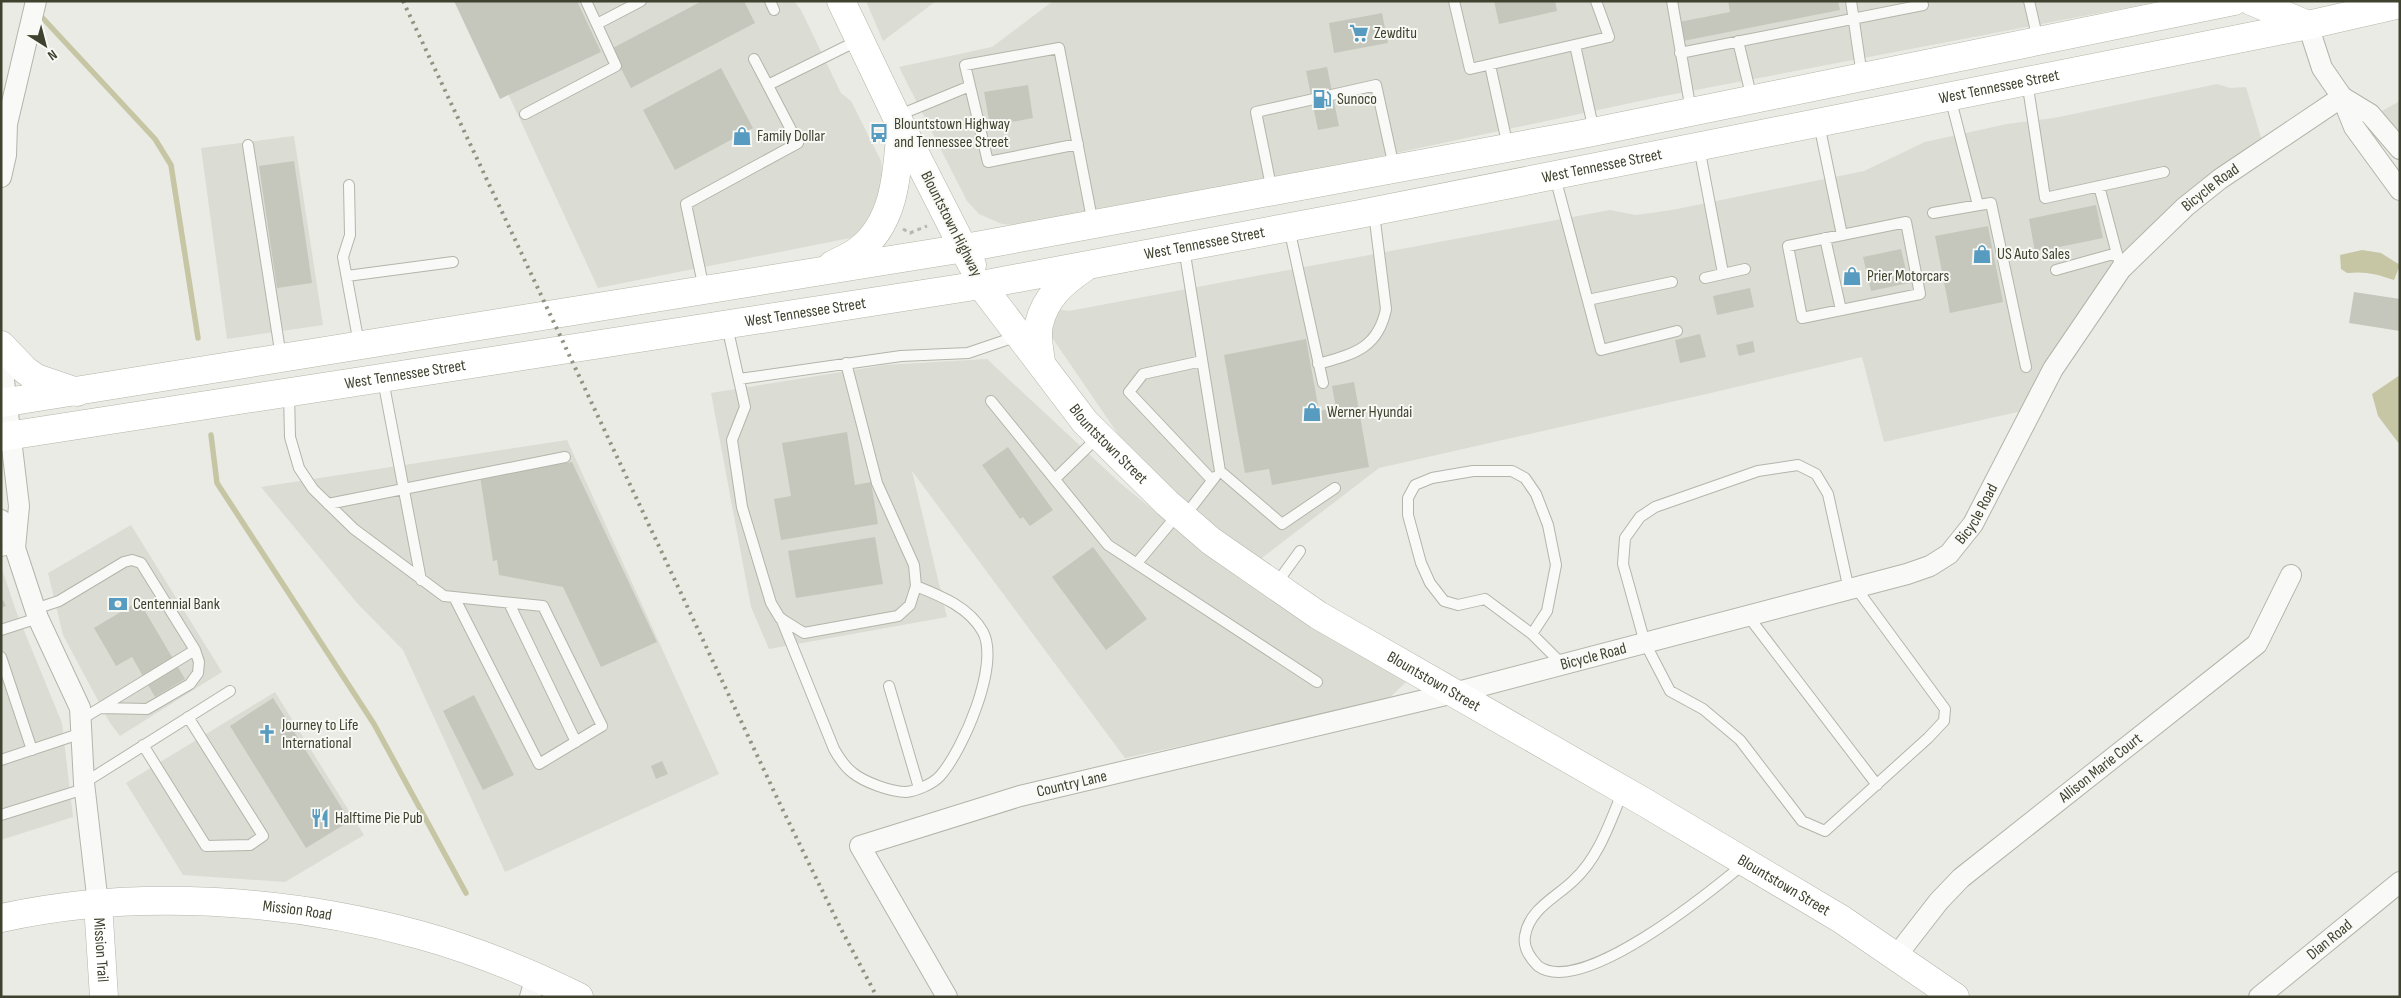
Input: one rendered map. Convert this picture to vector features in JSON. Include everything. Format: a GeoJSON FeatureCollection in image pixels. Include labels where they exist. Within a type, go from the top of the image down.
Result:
{"type":"FeatureCollection","features":[{"type":"Feature","properties":{"kind":"main road","name":"Blountstown Highway"},"geometry":{"type":"LineString","coordinates":[[841,1],[898,121],[965,248],[981,285]]}},
{"type":"Feature","properties":{"kind":"main road","name":"West Tennessee Street"},"geometry":{"type":"LineString","coordinates":[[4,403],[965,248],[1594,132],[2234,1]]}},
{"type":"Feature","properties":{"kind":"main road"},"geometry":{"type":"LineString","coordinates":[[2251,1],[2308,25],[2332,1]]}},
{"type":"Feature","properties":{"kind":"main road","name":"West Tennessee Street"},"geometry":{"type":"LineString","coordinates":[[7,436],[981,285],[1289,228],[2194,48],[2400,4]]}},
{"type":"Feature","properties":{"kind":"main road"},"geometry":{"type":"LineString","coordinates":[[2194,48],[2204,30],[2206,7]]}},
{"type":"Feature","properties":{"kind":"main road"},"geometry":{"type":"LineString","coordinates":[[1692,112],[1698,146]]}},
{"type":"Feature","properties":{"kind":"main road"},"geometry":{"type":"LineString","coordinates":[[820,272],[859,251],[875,235],[883,220],[895,189],[898,121]]}},
{"type":"Feature","properties":{"kind":"main road"},"geometry":{"type":"LineString","coordinates":[[1040,364],[1039,325],[1046,307],[1056,288],[1088,265]]}},
{"type":"Feature","properties":{"kind":"main road","name":"Blountstown Street"},"geometry":{"type":"LineString","coordinates":[[981,285],[1084,422],[1181,515],[1211,540],[1318,615],[1746,862],[1897,955],[1956,997]]}},
{"type":"Feature","properties":{"kind":"main road"},"geometry":{"type":"LineString","coordinates":[[1,346],[25,370],[36,378],[77,392]]}},
{"type":"Feature","properties":{"kind":"main road"},"geometry":{"type":"LineString","coordinates":[[289,392],[292,382],[326,352]]}},
{"type":"Feature","properties":{"kind":"main road"},"geometry":{"type":"LineString","coordinates":[[244,399],[262,384],[281,359]]}},
{"type":"Feature","properties":{"kind":"main road","name":"Mission Road"},"geometry":{"type":"LineString","coordinates":[[1,918],[98,904],[184,902],[263,906],[330,916],[420,935],[533,987],[578,997]]}},
{"type":"Feature","properties":{"kind":"main road","name":"Mission Trail"},"geometry":{"type":"LineString","coordinates":[[98,904],[104,997]]}},
{"type":"Feature","properties":{"kind":"street"},"geometry":{"type":"LineString","coordinates":[[1,177],[6,155],[4,128],[36,1]]}},
{"type":"Feature","properties":{"kind":"street"},"geometry":{"type":"LineString","coordinates":[[2308,25],[2322,68],[2342,97],[2354,126],[2400,190]]}},
{"type":"Feature","properties":{"kind":"street"},"geometry":{"type":"LineString","coordinates":[[2342,97],[2370,114],[2400,149]]}},
{"type":"Feature","properties":{"kind":"street","name":"Bicycle Road"},"geometry":{"type":"LineString","coordinates":[[1454,693],[1907,574],[1930,566],[1949,554],[1973,524],[2053,369],[2119,261],[2220,179],[2342,97]]}},
{"type":"Feature","properties":{"kind":"street"},"geometry":{"type":"LineString","coordinates":[[1,355],[7,436],[19,506],[8,549]]}},
{"type":"Feature","properties":{"kind":"street"},"geometry":{"type":"LineString","coordinates":[[1,520],[8,549],[76,697],[82,726],[84,786],[98,904]]}},
{"type":"Feature","properties":{"kind":"street","name":"Allison Marie Court"},"geometry":{"type":"LineString","coordinates":[[1897,955],[1939,901],[1961,878],[2257,644],[2291,575]]}},
{"type":"Feature","properties":{"kind":"street","name":"Country Lane"},"geometry":{"type":"LineString","coordinates":[[947,997],[860,846],[1020,796],[1454,693]]}},
{"type":"Feature","properties":{"kind":"street","name":"Dian Road"},"geometry":{"type":"LineString","coordinates":[[2259,997],[2400,882]]}},
{"type":"Feature","properties":{"kind":"lane"},"geometry":{"type":"LineString","coordinates":[[525,114],[616,66],[586,1]]}},
{"type":"Feature","properties":{"kind":"lane"},"geometry":{"type":"LineString","coordinates":[[597,24],[641,1]]}},
{"type":"Feature","properties":{"kind":"lane"},"geometry":{"type":"LineString","coordinates":[[1454,1],[1470,69],[1609,37],[1596,1]]}},
{"type":"Feature","properties":{"kind":"lane"},"geometry":{"type":"LineString","coordinates":[[1672,1],[1692,112]]}},
{"type":"Feature","properties":{"kind":"lane"},"geometry":{"type":"LineString","coordinates":[[1850,1],[1862,77]]}},
{"type":"Feature","properties":{"kind":"lane"},"geometry":{"type":"LineString","coordinates":[[2029,1],[2038,41]]}},
{"type":"Feature","properties":{"kind":"lane"},"geometry":{"type":"LineString","coordinates":[[1680,53],[1923,5]]}},
{"type":"Feature","properties":{"kind":"lane"},"geometry":{"type":"LineString","coordinates":[[768,85],[860,40]]}},
{"type":"Feature","properties":{"kind":"lane"},"geometry":{"type":"LineString","coordinates":[[1738,41],[1753,100]]}},
{"type":"Feature","properties":{"kind":"lane"},"geometry":{"type":"LineString","coordinates":[[1574,46],[1594,132]]}},
{"type":"Feature","properties":{"kind":"lane"},"geometry":{"type":"LineString","coordinates":[[1078,144],[988,162],[965,65],[1059,48],[1094,224]]}},
{"type":"Feature","properties":{"kind":"lane"},"geometry":{"type":"LineString","coordinates":[[704,291],[686,204],[798,143],[754,59]]}},
{"type":"Feature","properties":{"kind":"lane"},"geometry":{"type":"LineString","coordinates":[[1490,65],[1509,148]]}},
{"type":"Feature","properties":{"kind":"lane"},"geometry":{"type":"LineString","coordinates":[[2027,81],[2045,198],[2164,172]]}},
{"type":"Feature","properties":{"kind":"lane"},"geometry":{"type":"LineString","coordinates":[[1272,192],[1256,112],[1376,85],[1395,169]]}},
{"type":"Feature","properties":{"kind":"lane"},"geometry":{"type":"LineString","coordinates":[[898,121],[970,86]]}},
{"type":"Feature","properties":{"kind":"lane"},"geometry":{"type":"LineString","coordinates":[[1950,96],[1978,206]]}},
{"type":"Feature","properties":{"kind":"lane"},"geometry":{"type":"LineString","coordinates":[[1819,123],[1842,235]]}},
{"type":"Feature","properties":{"kind":"lane"},"geometry":{"type":"LineString","coordinates":[[248,145],[281,359]]}},
{"type":"Feature","properties":{"kind":"lane"},"geometry":{"type":"LineString","coordinates":[[1698,146],[1722,273]]}},
{"type":"Feature","properties":{"kind":"lane"},"geometry":{"type":"LineString","coordinates":[[1554,175],[1601,350],[1677,331]]}},
{"type":"Feature","properties":{"kind":"lane"},"geometry":{"type":"LineString","coordinates":[[349,185],[350,235],[343,257],[360,347]]}},
{"type":"Feature","properties":{"kind":"lane"},"geometry":{"type":"LineString","coordinates":[[2056,270],[2119,261],[2099,186]]}},
{"type":"Feature","properties":{"kind":"lane"},"geometry":{"type":"LineString","coordinates":[[1933,213],[1991,203],[2026,367]]}},
{"type":"Feature","properties":{"kind":"lane"},"geometry":{"type":"LineString","coordinates":[[1318,364],[1361,350],[1372,340],[1384,321],[1386,309],[1374,211]]}},
{"type":"Feature","properties":{"kind":"lane"},"geometry":{"type":"LineString","coordinates":[[1906,222],[1920,294],[1802,318],[1788,246],[1825,238],[1906,222]]}},
{"type":"Feature","properties":{"kind":"lane"},"geometry":{"type":"LineString","coordinates":[[1289,228],[1323,383]]}},
{"type":"Feature","properties":{"kind":"lane"},"geometry":{"type":"LineString","coordinates":[[1825,238],[1841,310]]}},
{"type":"Feature","properties":{"kind":"lane"},"geometry":{"type":"LineString","coordinates":[[1184,247],[1220,471],[1282,524],[1335,488]]}},
{"type":"Feature","properties":{"kind":"lane"},"geometry":{"type":"LineString","coordinates":[[347,276],[453,262]]}},
{"type":"Feature","properties":{"kind":"lane"},"geometry":{"type":"LineString","coordinates":[[1705,278],[1745,269]]}},
{"type":"Feature","properties":{"kind":"lane"},"geometry":{"type":"LineString","coordinates":[[1588,300],[1672,282]]}},
{"type":"Feature","properties":{"kind":"lane"},"geometry":{"type":"LineString","coordinates":[[726,324],[744,407],[732,440],[742,507],[771,602],[780,618],[834,750],[842,762],[854,774],[891,789],[906,792],[928,785],[940,776],[961,741],[975,711],[984,682],[988,659],[988,644],[983,632],[969,614],[945,598],[916,586]]}},
{"type":"Feature","properties":{"kind":"lane"},"geometry":{"type":"LineString","coordinates":[[739,379],[900,356],[968,353],[1019,335]]}},
{"type":"Feature","properties":{"kind":"lane"},"geometry":{"type":"LineString","coordinates":[[1202,361],[1143,374],[1129,392],[1212,480]]}},
{"type":"Feature","properties":{"kind":"lane"},"geometry":{"type":"LineString","coordinates":[[780,618],[804,633],[898,616],[910,605],[916,586],[914,565],[877,483],[846,363]]}},
{"type":"Feature","properties":{"kind":"lane"},"geometry":{"type":"LineString","coordinates":[[383,378],[421,580]]}},
{"type":"Feature","properties":{"kind":"lane"},"geometry":{"type":"LineString","coordinates":[[289,392],[290,437],[299,468],[314,490],[354,529],[444,596],[454,597],[509,603],[543,606],[602,726],[539,764],[454,597]]}},
{"type":"Feature","properties":{"kind":"lane"},"geometry":{"type":"LineString","coordinates":[[991,401],[1108,545],[1318,682]]}},
{"type":"Feature","properties":{"kind":"lane"},"geometry":{"type":"LineString","coordinates":[[1055,479],[1098,436]]}},
{"type":"Feature","properties":{"kind":"lane"},"geometry":{"type":"LineString","coordinates":[[328,504],[565,458]]}},
{"type":"Feature","properties":{"kind":"lane"},"geometry":{"type":"LineString","coordinates":[[1798,464],[1816,474],[1828,494],[1852,589],[1945,709],[1944,720],[1928,738],[1825,831],[1802,821],[1740,740],[1703,709],[1670,691],[1645,643],[1623,564],[1625,538],[1640,517],[1655,507],[1758,471],[1798,464]]}},
{"type":"Feature","properties":{"kind":"lane"},"geometry":{"type":"LineString","coordinates":[[1532,634],[1547,611],[1556,565],[1548,525],[1536,494],[1525,478],[1512,471],[1472,470],[1432,478],[1415,485],[1408,498],[1408,515],[1420,563],[1444,601],[1458,605],[1485,599],[1532,634],[1563,665]]}},
{"type":"Feature","properties":{"kind":"lane"},"geometry":{"type":"LineString","coordinates":[[1137,563],[1220,471]]}},
{"type":"Feature","properties":{"kind":"lane"},"geometry":{"type":"LineString","coordinates":[[1275,586],[1300,551]]}},
{"type":"Feature","properties":{"kind":"lane"},"geometry":{"type":"LineString","coordinates":[[1,630],[60,601],[124,562],[132,560],[141,563],[195,650],[199,662],[198,673],[190,684],[147,709],[100,708]]}},
{"type":"Feature","properties":{"kind":"lane"},"geometry":{"type":"LineString","coordinates":[[509,603],[576,742]]}},
{"type":"Feature","properties":{"kind":"lane"},"geometry":{"type":"LineString","coordinates":[[1748,616],[1876,785]]}},
{"type":"Feature","properties":{"kind":"lane"},"geometry":{"type":"LineString","coordinates":[[1,760],[32,750],[82,726],[100,708],[195,650]]}},
{"type":"Feature","properties":{"kind":"lane"},"geometry":{"type":"LineString","coordinates":[[1,658],[32,750]]}},
{"type":"Feature","properties":{"kind":"lane"},"geometry":{"type":"LineString","coordinates":[[888,686],[919,788]]}},
{"type":"Feature","properties":{"kind":"lane"},"geometry":{"type":"LineString","coordinates":[[1,815],[84,786],[143,745],[230,691]]}},
{"type":"Feature","properties":{"kind":"lane"},"geometry":{"type":"LineString","coordinates":[[143,745],[206,846],[250,845],[263,836],[188,717]]}},
{"type":"Feature","properties":{"kind":"lane"},"geometry":{"type":"LineString","coordinates":[[1624,790],[1596,854],[1575,880],[1544,904],[1529,924],[1525,937],[1528,953],[1545,973],[1560,976],[1584,973],[1609,963],[1669,925],[1746,862]]}},
{"type":"Feature","properties":{"kind":"path"},"geometry":{"type":"LineString","coordinates":[[896,225],[910,233],[930,225]]}},
{"type":"Feature","properties":{"kind":"shaded area"},"geometry":{"type":"Polygon","coordinates":[[[465,1],[794,1],[801,10],[841,93],[851,101],[881,161],[883,182],[873,215],[859,233],[850,238],[598,288],[465,1]]]}},
{"type":"Feature","properties":{"kind":"shaded area"},"geometry":{"type":"Polygon","coordinates":[[[866,1],[936,1],[883,41],[866,1]]]}},
{"type":"Feature","properties":{"kind":"shaded area"},"geometry":{"type":"Polygon","coordinates":[[[1053,1],[2162,1],[1659,97],[1227,189],[1118,205],[1016,225],[1002,224],[979,214],[967,201],[899,67],[992,47],[1053,1]]]}},
{"type":"Feature","properties":{"kind":"shaded area"},"geometry":{"type":"Polygon","coordinates":[[[2217,84],[2230,88],[2246,87],[2262,141],[2198,184],[2167,210],[2137,241],[2076,316],[2049,359],[2022,411],[1884,442],[1862,357],[1379,468],[1258,561],[1204,520],[1144,463],[1120,437],[1051,336],[1057,309],[1069,311],[1610,210],[1636,215],[1672,210],[1864,171],[1925,142],[2007,124],[2054,118],[2217,84]]]}},
{"type":"Feature","properties":{"kind":"shaded area"},"geometry":{"type":"Polygon","coordinates":[[[2400,101],[2400,139],[2380,112],[2400,101]]]}},
{"type":"Feature","properties":{"kind":"shaded area"},"geometry":{"type":"Polygon","coordinates":[[[294,136],[323,325],[227,339],[201,148],[294,136]]]}},
{"type":"Feature","properties":{"kind":"shaded area"},"geometry":{"type":"Polygon","coordinates":[[[2362,250],[2381,253],[2400,265],[2394,280],[2360,272],[2347,273],[2341,269],[2340,255],[2362,250]]]}},
{"type":"Feature","properties":{"kind":"shaded area"},"geometry":{"type":"Polygon","coordinates":[[[987,359],[1120,483],[1210,556],[1338,641],[1406,682],[1385,702],[1125,758],[912,471],[947,617],[769,649],[751,607],[711,393],[885,365],[987,359]]]}},
{"type":"Feature","properties":{"kind":"shaded area"},"geometry":{"type":"Polygon","coordinates":[[[2400,375],[2400,445],[2378,416],[2372,394],[2400,375]]]}},
{"type":"Feature","properties":{"kind":"shaded area"},"geometry":{"type":"Polygon","coordinates":[[[567,440],[719,774],[505,872],[403,650],[357,603],[261,487],[567,440]]]}},
{"type":"Feature","properties":{"kind":"shaded area","name":"Centennial Bank"},"geometry":{"type":"Polygon","coordinates":[[[131,525],[222,672],[120,736],[110,723],[63,635],[48,573],[131,525]]]}},
{"type":"Feature","properties":{"kind":"shaded area"},"geometry":{"type":"Polygon","coordinates":[[[1,566],[16,611],[62,723],[73,817],[1,840],[1,566]]]}},
{"type":"Feature","properties":{"kind":"shaded area"},"geometry":{"type":"Polygon","coordinates":[[[275,692],[364,835],[285,882],[183,875],[126,783],[275,692]]]}},
{"type":"Feature","properties":{"kind":"building"},"geometry":{"type":"Polygon","coordinates":[[[454,1],[577,1],[601,52],[500,99],[454,1]]]}},
{"type":"Feature","properties":{"kind":"building"},"geometry":{"type":"Polygon","coordinates":[[[702,1],[744,1],[755,23],[631,88],[611,49],[702,1]]]}},
{"type":"Feature","properties":{"kind":"building"},"geometry":{"type":"Polygon","coordinates":[[[1494,1],[1555,1],[1557,11],[1499,24],[1494,1]]]}},
{"type":"Feature","properties":{"kind":"building"},"geometry":{"type":"Polygon","coordinates":[[[1728,1],[1838,1],[1840,10],[1683,41],[1679,22],[1730,12],[1728,1]]]}},
{"type":"Feature","properties":{"kind":"building","name":"Zewditu"},"geometry":{"type":"Polygon","coordinates":[[[1382,13],[1388,43],[1334,53],[1329,23],[1382,13]]]}},
{"type":"Feature","properties":{"kind":"building","name":"Sunoco"},"geometry":{"type":"Polygon","coordinates":[[[1327,67],[1339,126],[1318,130],[1306,71],[1327,67]]]}},
{"type":"Feature","properties":{"kind":"building"},"geometry":{"type":"Polygon","coordinates":[[[721,68],[753,128],[675,170],[643,110],[721,68]]]}},
{"type":"Feature","properties":{"kind":"building"},"geometry":{"type":"Polygon","coordinates":[[[1028,85],[1033,118],[990,126],[984,92],[1028,85]]]}},
{"type":"Feature","properties":{"kind":"building"},"geometry":{"type":"Polygon","coordinates":[[[294,161],[312,283],[277,288],[259,166],[294,161]]]}},
{"type":"Feature","properties":{"kind":"building"},"geometry":{"type":"Polygon","coordinates":[[[2096,205],[2103,238],[2035,252],[2029,219],[2096,205]]]}},
{"type":"Feature","properties":{"kind":"building"},"geometry":{"type":"Polygon","coordinates":[[[1988,226],[2003,302],[1950,313],[1935,236],[1988,226]]]}},
{"type":"Feature","properties":{"kind":"building"},"geometry":{"type":"Polygon","coordinates":[[[1901,249],[1909,283],[1871,291],[1863,257],[1901,249]]]}},
{"type":"Feature","properties":{"kind":"building"},"geometry":{"type":"Polygon","coordinates":[[[1750,288],[1754,307],[1717,315],[1713,296],[1750,288]]]}},
{"type":"Feature","properties":{"kind":"building"},"geometry":{"type":"Polygon","coordinates":[[[2354,292],[2400,299],[2400,331],[2349,323],[2354,292]]]}},
{"type":"Feature","properties":{"kind":"building"},"geometry":{"type":"Polygon","coordinates":[[[1700,334],[1706,357],[1680,363],[1675,340],[1700,334]]]}},
{"type":"Feature","properties":{"kind":"building"},"geometry":{"type":"Polygon","coordinates":[[[1306,339],[1319,411],[1336,408],[1332,386],[1354,382],[1369,467],[1272,485],[1269,469],[1245,473],[1224,355],[1306,339]]]}},
{"type":"Feature","properties":{"kind":"building"},"geometry":{"type":"Polygon","coordinates":[[[1753,341],[1755,352],[1739,356],[1736,345],[1753,341]]]}},
{"type":"Feature","properties":{"kind":"building"},"geometry":{"type":"Polygon","coordinates":[[[847,432],[855,485],[871,482],[878,524],[781,540],[774,499],[791,496],[782,443],[847,432]]]}},
{"type":"Feature","properties":{"kind":"building"},"geometry":{"type":"Polygon","coordinates":[[[1008,447],[1053,510],[1030,526],[1023,517],[1020,519],[982,465],[1008,447]]]}},
{"type":"Feature","properties":{"kind":"building"},"geometry":{"type":"Polygon","coordinates":[[[572,462],[657,642],[601,667],[563,587],[499,575],[497,560],[493,561],[480,476],[572,462]]]}},
{"type":"Feature","properties":{"kind":"building"},"geometry":{"type":"Polygon","coordinates":[[[875,537],[883,584],[796,598],[788,551],[875,537]]]}},
{"type":"Feature","properties":{"kind":"building"},"geometry":{"type":"Polygon","coordinates":[[[1093,547],[1147,619],[1106,650],[1052,577],[1093,547]]]}},
{"type":"Feature","properties":{"kind":"building"},"geometry":{"type":"Polygon","coordinates":[[[1,596],[6,606],[1,608],[1,596]]]}},
{"type":"Feature","properties":{"kind":"building"},"geometry":{"type":"Polygon","coordinates":[[[139,601],[185,679],[155,697],[132,657],[116,666],[94,628],[139,601]]]}},
{"type":"Feature","properties":{"kind":"building"},"geometry":{"type":"Polygon","coordinates":[[[474,695],[514,775],[483,790],[443,711],[474,695]]]}},
{"type":"Feature","properties":{"kind":"building"},"geometry":{"type":"Polygon","coordinates":[[[273,698],[350,821],[306,848],[230,726],[273,698]]]}},
{"type":"Feature","properties":{"kind":"building"},"geometry":{"type":"Polygon","coordinates":[[[662,761],[668,774],[656,779],[651,766],[662,761]]]}},
{"type":"Feature","properties":{"kind":"waterway"},"geometry":{"type":"LineString","coordinates":[[38,13],[155,139],[171,165],[198,338]]}},
{"type":"Feature","properties":{"kind":"waterway"},"geometry":{"type":"LineString","coordinates":[[211,435],[217,483],[374,724],[466,893]]}},
{"type":"Feature","properties":{"kind":"railway"},"geometry":{"type":"LineString","coordinates":[[403,1],[779,802],[840,927],[877,997]]}},
{"type":"Feature","properties":{"kind":"place","name":"Zewditu"},"geometry":{"type":"Point","coordinates":[1359,33]}},
{"type":"Feature","properties":{"kind":"place","name":"Sunoco"},"geometry":{"type":"Point","coordinates":[1322,99]}},
{"type":"Feature","properties":{"kind":"place","name":"Blountstown Highway and Tennessee Street"},"geometry":{"type":"Point","coordinates":[879,133]}},
{"type":"Feature","properties":{"kind":"place","name":"Family Dollar"},"geometry":{"type":"Point","coordinates":[742,136]}},
{"type":"Feature","properties":{"kind":"place","name":"US Auto Sales"},"geometry":{"type":"Point","coordinates":[1982,254]}},
{"type":"Feature","properties":{"kind":"place","name":"Prier Motorcars"},"geometry":{"type":"Point","coordinates":[1852,276]}},
{"type":"Feature","properties":{"kind":"place","name":"Werner Hyundai"},"geometry":{"type":"Point","coordinates":[1312,412]}},
{"type":"Feature","properties":{"kind":"place","name":"Centennial Bank"},"geometry":{"type":"Point","coordinates":[118,604]}},
{"type":"Feature","properties":{"kind":"place","name":"Journey to Life International"},"geometry":{"type":"Point","coordinates":[267,734]}},
{"type":"Feature","properties":{"kind":"place","name":"Halftime Pie Pub"},"geometry":{"type":"Point","coordinates":[320,818]}}]}
